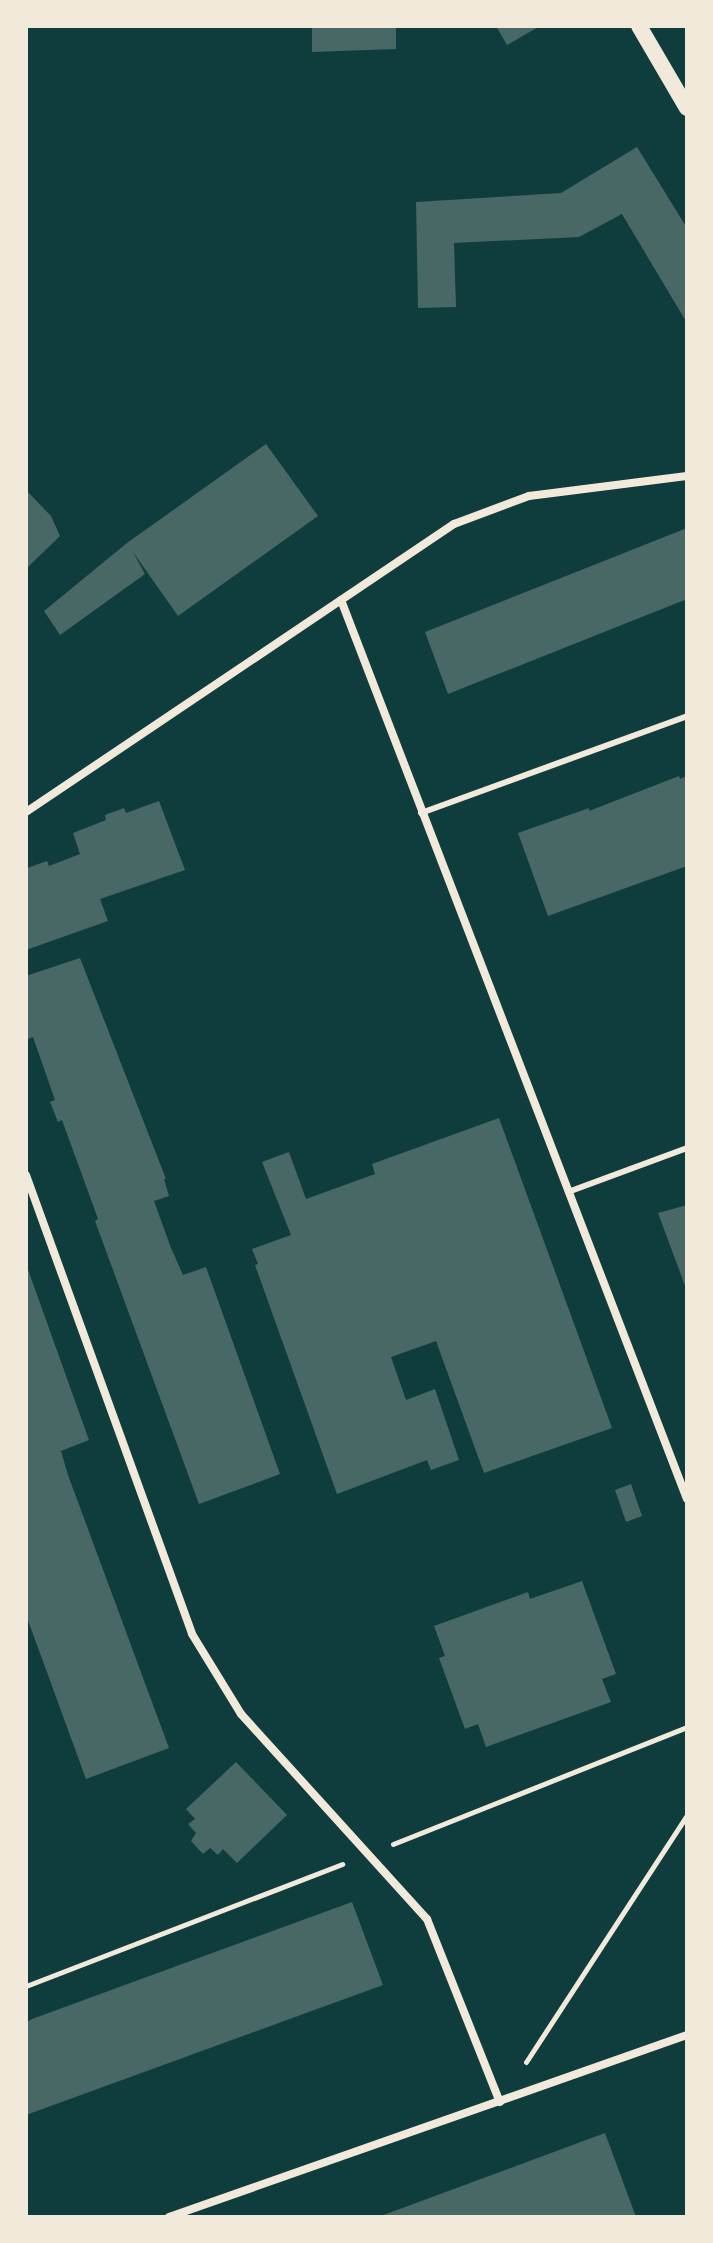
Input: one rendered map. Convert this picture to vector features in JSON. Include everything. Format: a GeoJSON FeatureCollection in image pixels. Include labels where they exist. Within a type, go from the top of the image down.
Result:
{"type":"FeatureCollection","features":[{"type":"Feature","properties":{"kind":"main road"},"geometry":{"type":"LineString","coordinates":[[639,26],[687,108]]}},
{"type":"Feature","properties":{"kind":"street"},"geometry":{"type":"LineString","coordinates":[[26,812],[454,524],[529,496],[687,476]]}},
{"type":"Feature","properties":{"kind":"street"},"geometry":{"type":"LineString","coordinates":[[341,600],[687,1499]]}},
{"type":"Feature","properties":{"kind":"street"},"geometry":{"type":"LineString","coordinates":[[26,1175],[192,1634],[241,1714],[427,1919],[500,2102]]}},
{"type":"Feature","properties":{"kind":"street"},"geometry":{"type":"LineString","coordinates":[[169,2217],[687,2035]]}},
{"type":"Feature","properties":{"kind":"lane"},"geometry":{"type":"LineString","coordinates":[[421,813],[687,716]]}},
{"type":"Feature","properties":{"kind":"lane"},"geometry":{"type":"LineString","coordinates":[[568,1192],[687,1148]]}},
{"type":"Feature","properties":{"kind":"path"},"geometry":{"type":"LineString","coordinates":[[500,2102],[687,1815]]}},
{"type":"Feature","properties":{"kind":"building"},"geometry":{"type":"Polygon","coordinates":[[[312,26],[396,26],[396,49],[312,52],[312,26]]]}},
{"type":"Feature","properties":{"kind":"building"},"geometry":{"type":"Polygon","coordinates":[[[496,26],[540,26],[507,45],[496,26]]]}},
{"type":"Feature","properties":{"kind":"building"},"geometry":{"type":"Polygon","coordinates":[[[637,147],[687,228],[687,323],[622,214],[579,237],[454,243],[456,307],[418,308],[416,202],[561,193],[637,147]]]}},
{"type":"Feature","properties":{"kind":"building"},"geometry":{"type":"Polygon","coordinates":[[[266,444],[318,516],[178,616],[133,552],[145,574],[60,635],[44,611],[127,543],[266,444]]]}},
{"type":"Feature","properties":{"kind":"building"},"geometry":{"type":"Polygon","coordinates":[[[26,490],[51,516],[60,536],[28,567],[26,490]]]}},
{"type":"Feature","properties":{"kind":"building"},"geometry":{"type":"Polygon","coordinates":[[[687,528],[687,599],[448,694],[425,632],[687,528]]]}},
{"type":"Feature","properties":{"kind":"building"},"geometry":{"type":"Polygon","coordinates":[[[679,776],[680,779],[687,776],[687,866],[548,916],[518,833],[589,808],[589,811],[679,776]]]}},
{"type":"Feature","properties":{"kind":"building"},"geometry":{"type":"Polygon","coordinates":[[[159,801],[185,870],[100,899],[108,921],[26,950],[27,868],[47,861],[49,866],[80,854],[73,833],[106,820],[105,815],[124,808],[126,813],[159,801]]]}},
{"type":"Feature","properties":{"kind":"building"},"geometry":{"type":"Polygon","coordinates":[[[80,958],[166,1179],[169,1196],[154,1201],[171,1248],[183,1275],[206,1267],[280,1474],[199,1504],[95,1221],[98,1219],[62,1120],[58,1122],[50,1102],[55,1100],[33,1037],[28,1039],[26,1035],[26,976],[80,958]]]}},
{"type":"Feature","properties":{"kind":"building"},"geometry":{"type":"Polygon","coordinates":[[[499,1118],[612,1428],[484,1473],[436,1341],[391,1357],[406,1400],[435,1389],[459,1460],[431,1470],[427,1460],[337,1494],[255,1265],[258,1264],[252,1249],[291,1235],[262,1162],[289,1152],[306,1199],[375,1174],[372,1164],[499,1118]]]}},
{"type":"Feature","properties":{"kind":"building"},"geometry":{"type":"Polygon","coordinates":[[[687,1205],[687,1291],[658,1213],[687,1205]]]}},
{"type":"Feature","properties":{"kind":"building"},"geometry":{"type":"Polygon","coordinates":[[[26,1264],[89,1440],[61,1451],[68,1475],[169,1748],[86,1779],[26,1615],[26,1264]]]}},
{"type":"Feature","properties":{"kind":"building"},"geometry":{"type":"Polygon","coordinates":[[[631,1484],[642,1516],[626,1522],[615,1490],[631,1484]]]}},
{"type":"Feature","properties":{"kind":"building"},"geometry":{"type":"Polygon","coordinates":[[[582,1581],[616,1674],[602,1679],[611,1702],[486,1747],[478,1724],[465,1729],[439,1658],[445,1656],[434,1626],[528,1592],[530,1599],[582,1581]]]}},
{"type":"Feature","properties":{"kind":"building"},"geometry":{"type":"Polygon","coordinates":[[[236,1762],[287,1815],[237,1863],[223,1849],[218,1855],[210,1848],[203,1854],[191,1841],[196,1833],[188,1824],[195,1819],[186,1809],[236,1762]]]}},
{"type":"Feature","properties":{"kind":"building"},"geometry":{"type":"Polygon","coordinates":[[[352,1902],[383,1985],[26,2115],[26,2023],[32,2019],[352,1902]]]}},
{"type":"Feature","properties":{"kind":"building"},"geometry":{"type":"Polygon","coordinates":[[[605,2133],[636,2217],[378,2217],[605,2133]]]}}]}
